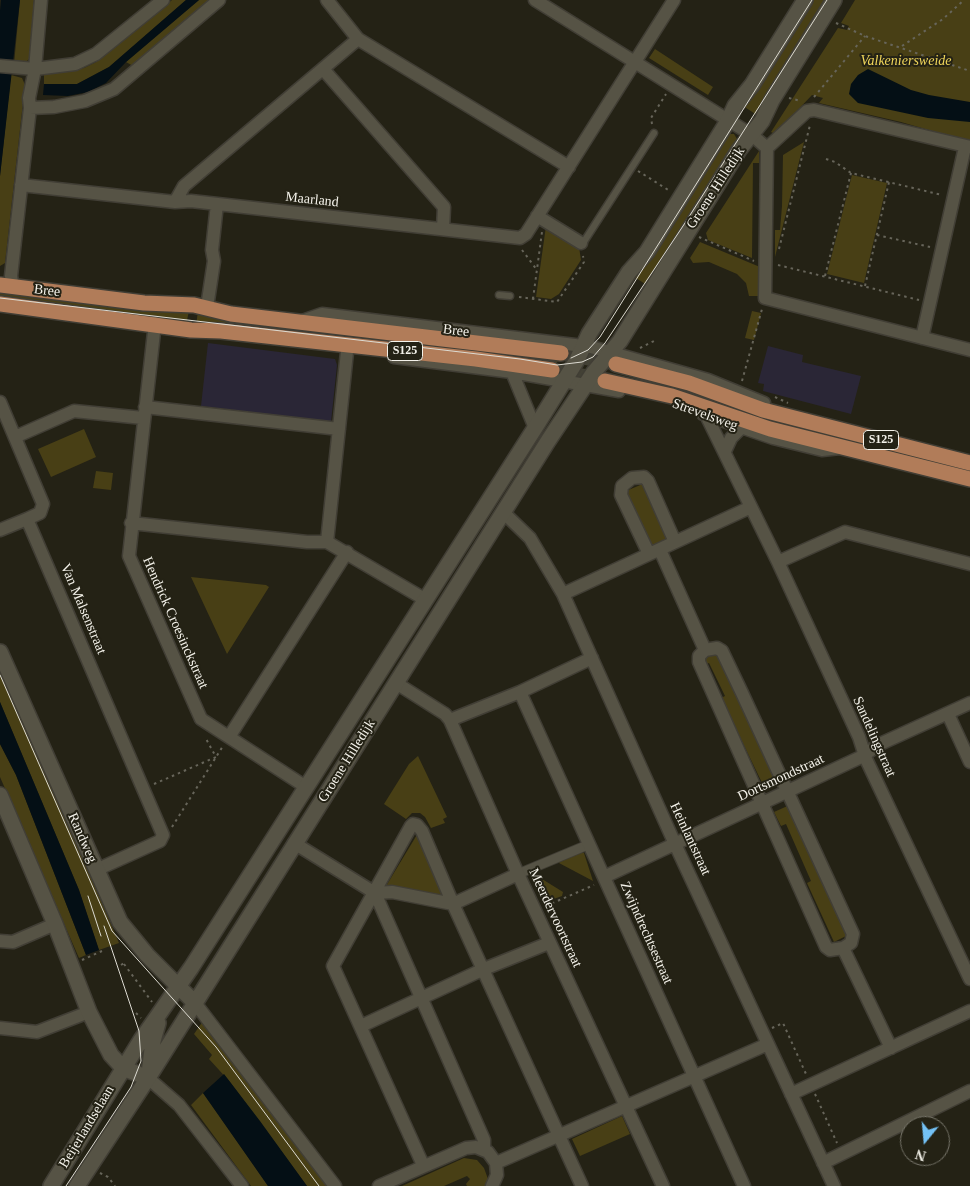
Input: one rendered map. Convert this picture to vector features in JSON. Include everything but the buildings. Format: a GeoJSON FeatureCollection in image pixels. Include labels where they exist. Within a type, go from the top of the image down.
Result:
{"type":"FeatureCollection","features":[{"type":"Feature","properties":{"kind":"main road","name":"Bree"},"geometry":{"type":"LineString","coordinates":[[7,286],[144,303],[207,308],[231,314],[561,353]]}},
{"type":"Feature","properties":{"kind":"main road","name":"Bree"},"geometry":{"type":"LineString","coordinates":[[0,304],[154,328],[259,335],[476,359],[552,370]]}},
{"type":"Feature","properties":{"kind":"main road","name":"Strevelsweg"},"geometry":{"type":"LineString","coordinates":[[614,358],[763,410],[970,463]]}},
{"type":"Feature","properties":{"kind":"main road","name":"Strevelsweg"},"geometry":{"type":"LineString","coordinates":[[600,376],[672,396],[754,424],[970,479]]}},
{"type":"Feature","properties":{"kind":"street"},"geometry":{"type":"LineString","coordinates":[[7,286],[11,276],[41,0]]}},
{"type":"Feature","properties":{"kind":"street"},"geometry":{"type":"LineString","coordinates":[[0,66],[35,69],[75,64],[96,54],[163,0]]}},
{"type":"Feature","properties":{"kind":"street"},"geometry":{"type":"LineString","coordinates":[[30,108],[54,107],[85,101],[114,88],[219,0]]}},
{"type":"Feature","properties":{"kind":"street"},"geometry":{"type":"LineString","coordinates":[[327,0],[358,39],[569,167]]}},
{"type":"Feature","properties":{"kind":"street"},"geometry":{"type":"LineString","coordinates":[[535,0],[752,135],[767,148],[770,264],[764,298],[970,350]]}},
{"type":"Feature","properties":{"kind":"street"},"geometry":{"type":"LineString","coordinates":[[516,238],[523,237],[538,216],[674,0]]}},
{"type":"Feature","properties":{"kind":"street","name":"Groene Hilledijk"},"geometry":{"type":"LineString","coordinates":[[124,1068],[160,1008],[179,986],[426,600],[535,428],[629,272],[647,252],[728,121],[735,106],[752,85],[805,0]]}},
{"type":"Feature","properties":{"kind":"street","name":"Groene Hilledijk"},"geometry":{"type":"LineString","coordinates":[[148,1078],[585,385],[600,376],[614,358],[739,150],[752,135],[834,0]]}},
{"type":"Feature","properties":{"kind":"street"},"geometry":{"type":"LineString","coordinates":[[175,202],[184,186],[358,39]]}},
{"type":"Feature","properties":{"kind":"street"},"geometry":{"type":"LineString","coordinates":[[324,69],[444,207],[444,229]]}},
{"type":"Feature","properties":{"kind":"street"},"geometry":{"type":"LineString","coordinates":[[767,148],[780,139],[808,111],[814,110],[967,147],[922,338]]}},
{"type":"Feature","properties":{"kind":"street","name":"Maarland"},"geometry":{"type":"LineString","coordinates":[[21,185],[175,202],[217,204],[516,238]]}},
{"type":"Feature","properties":{"kind":"street"},"geometry":{"type":"LineString","coordinates":[[207,308],[214,261],[212,250],[217,204]]}},
{"type":"Feature","properties":{"kind":"street"},"geometry":{"type":"LineString","coordinates":[[538,216],[581,243]]}},
{"type":"Feature","properties":{"kind":"street","name":"Bree"},"geometry":{"type":"LineString","coordinates":[[302,321],[322,314],[584,346],[614,358]]}},
{"type":"Feature","properties":{"kind":"street","name":"Hendrick Croesinckstraat"},"geometry":{"type":"LineString","coordinates":[[154,328],[131,523],[129,556],[201,719]]}},
{"type":"Feature","properties":{"kind":"street","name":"Bree"},"geometry":{"type":"LineString","coordinates":[[259,335],[268,341],[512,372],[564,381]]}},
{"type":"Feature","properties":{"kind":"street"},"geometry":{"type":"LineString","coordinates":[[584,346],[593,357],[600,376]]}},
{"type":"Feature","properties":{"kind":"street"},"geometry":{"type":"LineString","coordinates":[[327,542],[347,352]]}},
{"type":"Feature","properties":{"kind":"street"},"geometry":{"type":"LineString","coordinates":[[577,360],[574,374],[578,381],[585,385]]}},
{"type":"Feature","properties":{"kind":"street"},"geometry":{"type":"LineString","coordinates":[[512,372],[535,428]]}},
{"type":"Feature","properties":{"kind":"street","name":"Strevelsweg"},"geometry":{"type":"LineString","coordinates":[[564,381],[649,397],[741,428],[822,450],[845,447]]}},
{"type":"Feature","properties":{"kind":"street"},"geometry":{"type":"LineString","coordinates":[[0,402],[43,504],[40,513],[0,530]]}},
{"type":"Feature","properties":{"kind":"street"},"geometry":{"type":"LineString","coordinates":[[15,437],[74,410],[144,413],[339,429]]}},
{"type":"Feature","properties":{"kind":"street","name":"Sandelingstraat"},"geometry":{"type":"LineString","coordinates":[[706,415],[778,562],[970,979]]}},
{"type":"Feature","properties":{"kind":"street"},"geometry":{"type":"LineString","coordinates":[[725,451],[731,438],[741,428]]}},
{"type":"Feature","properties":{"kind":"street"},"geometry":{"type":"LineString","coordinates":[[674,542],[648,481],[644,477],[632,478],[622,486],[622,495],[705,650]]}},
{"type":"Feature","properties":{"kind":"street"},"geometry":{"type":"LineString","coordinates":[[563,594],[751,507]]}},
{"type":"Feature","properties":{"kind":"street","name":"Heinlantstraat"},"geometry":{"type":"LineString","coordinates":[[504,513],[530,538],[563,594],[675,844],[834,1186]]}},
{"type":"Feature","properties":{"kind":"street","name":"Van Malsenstraat"},"geometry":{"type":"LineString","coordinates":[[28,519],[163,835]]}},
{"type":"Feature","properties":{"kind":"street"},"geometry":{"type":"LineString","coordinates":[[131,523],[307,542],[327,542],[426,600]]}},
{"type":"Feature","properties":{"kind":"street"},"geometry":{"type":"LineString","coordinates":[[778,562],[845,532],[970,564]]}},
{"type":"Feature","properties":{"kind":"street"},"geometry":{"type":"LineString","coordinates":[[229,737],[347,552]]}},
{"type":"Feature","properties":{"kind":"street"},"geometry":{"type":"LineString","coordinates":[[717,648],[722,651],[789,791],[852,934],[851,943],[843,948],[830,950],[826,947],[700,662],[699,656],[705,650],[717,648]]}},
{"type":"Feature","properties":{"kind":"street","name":"Randweg"},"geometry":{"type":"LineString","coordinates":[[0,652],[120,922],[147,955],[195,1004]]}},
{"type":"Feature","properties":{"kind":"street"},"geometry":{"type":"LineString","coordinates":[[450,720],[520,692],[592,658]]}},
{"type":"Feature","properties":{"kind":"street","name":"Meerdervoortstraat"},"geometry":{"type":"LineString","coordinates":[[396,683],[446,714],[450,720],[549,943],[664,1186]]}},
{"type":"Feature","properties":{"kind":"street","name":"Zwijndrechtsestraat"},"geometry":{"type":"LineString","coordinates":[[520,692],[744,1186]]}},
{"type":"Feature","properties":{"kind":"street","name":"Dortsmondstraat"},"geometry":{"type":"LineString","coordinates":[[605,878],[789,791],[880,744],[970,703]]}},
{"type":"Feature","properties":{"kind":"street"},"geometry":{"type":"LineString","coordinates":[[948,714],[970,762]]}},
{"type":"Feature","properties":{"kind":"street"},"geometry":{"type":"LineString","coordinates":[[201,719],[306,787]]}},
{"type":"Feature","properties":{"kind":"street"},"geometry":{"type":"LineString","coordinates":[[0,795],[55,924],[89,1012],[111,1055],[124,1068],[148,1078],[179,1105],[242,1186]]}},
{"type":"Feature","properties":{"kind":"street"},"geometry":{"type":"LineString","coordinates":[[423,1165],[333,966],[335,959],[376,893],[411,826],[415,824],[422,831],[453,904],[582,1186]]}},
{"type":"Feature","properties":{"kind":"street"},"geometry":{"type":"LineString","coordinates":[[96,870],[160,841],[163,835]]}},
{"type":"Feature","properties":{"kind":"street"},"geometry":{"type":"LineString","coordinates":[[294,844],[376,893],[392,892],[453,904],[590,844]]}},
{"type":"Feature","properties":{"kind":"street"},"geometry":{"type":"LineString","coordinates":[[376,893],[484,1140],[484,1148],[496,1162],[497,1175],[492,1186]]}},
{"type":"Feature","properties":{"kind":"street"},"geometry":{"type":"LineString","coordinates":[[0,941],[13,942],[55,924]]}},
{"type":"Feature","properties":{"kind":"street"},"geometry":{"type":"LineString","coordinates":[[361,1026],[484,969],[549,943]]}},
{"type":"Feature","properties":{"kind":"street"},"geometry":{"type":"LineString","coordinates":[[843,948],[891,1048]]}},
{"type":"Feature","properties":{"kind":"street"},"geometry":{"type":"LineString","coordinates":[[195,1004],[335,1186]]}},
{"type":"Feature","properties":{"kind":"street","name":"Groene Hilledijk"},"geometry":{"type":"LineString","coordinates":[[148,1078],[160,1008]]}},
{"type":"Feature","properties":{"kind":"street"},"geometry":{"type":"LineString","coordinates":[[791,1094],[970,1011]]}},
{"type":"Feature","properties":{"kind":"street"},"geometry":{"type":"LineString","coordinates":[[0,1028],[37,1032],[89,1012]]}},
{"type":"Feature","properties":{"kind":"street"},"geometry":{"type":"LineString","coordinates":[[496,1162],[627,1107],[768,1044]]}},
{"type":"Feature","properties":{"kind":"street","name":"Beijerlandselaan"},"geometry":{"type":"LineString","coordinates":[[51,1186],[124,1068]]}},
{"type":"Feature","properties":{"kind":"street","name":"Beijerlandselaan"},"geometry":{"type":"LineString","coordinates":[[77,1186],[148,1078]]}},
{"type":"Feature","properties":{"kind":"street"},"geometry":{"type":"LineString","coordinates":[[823,1163],[970,1091]]}},
{"type":"Feature","properties":{"kind":"street"},"geometry":{"type":"LineString","coordinates":[[379,1186],[423,1165],[466,1148],[484,1148]]}},
{"type":"Feature","properties":{"kind":"lane"},"geometry":{"type":"LineString","coordinates":[[581,243],[585,240],[654,133]]}},
{"type":"Feature","properties":{"kind":"lane"},"geometry":{"type":"LineString","coordinates":[[499,295],[510,296]]}},
{"type":"Feature","properties":{"kind":"path"},"geometry":{"type":"LineString","coordinates":[[902,47],[944,19],[964,0]]}},
{"type":"Feature","properties":{"kind":"path"},"geometry":{"type":"LineString","coordinates":[[832,22],[865,36],[970,71]]}},
{"type":"Feature","properties":{"kind":"path"},"geometry":{"type":"LineString","coordinates":[[785,98],[808,103],[865,36]]}},
{"type":"Feature","properties":{"kind":"path"},"geometry":{"type":"LineString","coordinates":[[654,133],[651,118],[671,86]]}},
{"type":"Feature","properties":{"kind":"path"},"geometry":{"type":"LineString","coordinates":[[770,264],[814,110]]}},
{"type":"Feature","properties":{"kind":"path"},"geometry":{"type":"LineString","coordinates":[[826,160],[835,162],[851,173],[954,198]]}},
{"type":"Feature","properties":{"kind":"path"},"geometry":{"type":"LineString","coordinates":[[632,167],[665,188]]}},
{"type":"Feature","properties":{"kind":"path"},"geometry":{"type":"LineString","coordinates":[[825,276],[851,173]]}},
{"type":"Feature","properties":{"kind":"path"},"geometry":{"type":"LineString","coordinates":[[865,286],[889,182]]}},
{"type":"Feature","properties":{"kind":"path"},"geometry":{"type":"LineString","coordinates":[[533,299],[542,228],[538,216]]}},
{"type":"Feature","properties":{"kind":"path"},"geometry":{"type":"LineString","coordinates":[[877,235],[925,246]]}},
{"type":"Feature","properties":{"kind":"path"},"geometry":{"type":"LineString","coordinates":[[697,236],[757,263],[825,276],[931,303]]}},
{"type":"Feature","properties":{"kind":"path"},"geometry":{"type":"LineString","coordinates":[[516,238],[518,245],[537,270]]}},
{"type":"Feature","properties":{"kind":"path"},"geometry":{"type":"LineString","coordinates":[[510,296],[557,302],[584,262],[581,243]]}},
{"type":"Feature","properties":{"kind":"path"},"geometry":{"type":"LineString","coordinates":[[741,382],[753,348],[764,298]]}},
{"type":"Feature","properties":{"kind":"path"},"geometry":{"type":"LineString","coordinates":[[636,349],[654,342]]}},
{"type":"Feature","properties":{"kind":"path"},"geometry":{"type":"LineString","coordinates":[[201,719],[200,727],[216,757]]}},
{"type":"Feature","properties":{"kind":"path"},"geometry":{"type":"LineString","coordinates":[[163,835],[169,831],[229,737]]}},
{"type":"Feature","properties":{"kind":"path"},"geometry":{"type":"LineString","coordinates":[[143,789],[216,757]]}},
{"type":"Feature","properties":{"kind":"path"},"geometry":{"type":"LineString","coordinates":[[535,911],[605,878]]}},
{"type":"Feature","properties":{"kind":"path"},"geometry":{"type":"LineString","coordinates":[[71,965],[102,951]]}},
{"type":"Feature","properties":{"kind":"path"},"geometry":{"type":"LineString","coordinates":[[123,964],[160,1008]]}},
{"type":"Feature","properties":{"kind":"path"},"geometry":{"type":"LineString","coordinates":[[90,1167],[108,1177],[114,1186]]}},
{"type":"Feature","properties":{"kind":"shaded area"},"geometry":{"type":"Polygon","coordinates":[[[1,0],[20,0],[0,176],[0,11],[1,0]]]}},
{"type":"Feature","properties":{"kind":"shaded area"},"geometry":{"type":"Polygon","coordinates":[[[186,0],[199,0],[126,62],[106,83],[88,92],[68,96],[43,95],[44,84],[77,84],[109,67],[186,0]]]}},
{"type":"Feature","properties":{"kind":"shaded area"},"geometry":{"type":"Polygon","coordinates":[[[868,69],[911,90],[970,102],[970,122],[928,118],[858,103],[849,94],[851,84],[858,75],[868,69]]]}},
{"type":"Feature","properties":{"kind":"shaded area"},"geometry":{"type":"Polygon","coordinates":[[[208,343],[335,359],[337,365],[331,422],[201,406],[208,343]]]}},
{"type":"Feature","properties":{"kind":"shaded area"},"geometry":{"type":"Polygon","coordinates":[[[768,346],[803,355],[802,362],[861,376],[851,414],[763,391],[764,384],[758,383],[768,346]]]}},
{"type":"Feature","properties":{"kind":"shaded area"},"geometry":{"type":"Polygon","coordinates":[[[0,702],[79,890],[99,950],[86,955],[16,775],[0,744],[0,702]]]}},
{"type":"Feature","properties":{"kind":"shaded area"},"geometry":{"type":"Polygon","coordinates":[[[224,1074],[307,1186],[268,1186],[203,1093],[224,1074]]]}},
{"type":"Feature","properties":{"kind":"green space"},"geometry":{"type":"Polygon","coordinates":[[[20,0],[34,0],[29,59],[25,63],[14,64],[20,0]]]}},
{"type":"Feature","properties":{"kind":"green space"},"geometry":{"type":"Polygon","coordinates":[[[172,0],[186,0],[109,67],[77,84],[44,84],[44,72],[84,68],[96,62],[172,0]]]}},
{"type":"Feature","properties":{"kind":"green space"},"geometry":{"type":"Polygon","coordinates":[[[199,0],[212,0],[133,66],[126,62],[199,0]]]}},
{"type":"Feature","properties":{"kind":"green space"},"geometry":{"type":"Polygon","coordinates":[[[809,0],[830,0],[760,117],[740,104],[809,0]]]}},
{"type":"Feature","properties":{"kind":"green space","name":"Valkeniersweide"},"geometry":{"type":"Polygon","coordinates":[[[855,0],[970,0],[970,142],[901,122],[819,103],[823,98],[812,95],[775,134],[771,132],[838,28],[847,30],[849,26],[841,23],[855,0]]]}},
{"type":"Feature","properties":{"kind":"green space"},"geometry":{"type":"Polygon","coordinates":[[[655,49],[713,87],[708,95],[649,58],[655,49]]]}},
{"type":"Feature","properties":{"kind":"green space"},"geometry":{"type":"Polygon","coordinates":[[[11,75],[22,78],[25,85],[5,263],[0,266],[0,176],[11,75]]]}},
{"type":"Feature","properties":{"kind":"green space"},"geometry":{"type":"Polygon","coordinates":[[[725,134],[734,134],[740,144],[650,287],[631,275],[725,134]]]}},
{"type":"Feature","properties":{"kind":"green space"},"geometry":{"type":"Polygon","coordinates":[[[804,142],[775,257],[775,230],[780,230],[782,206],[783,155],[804,142]]]}},
{"type":"Feature","properties":{"kind":"green space"},"geometry":{"type":"Polygon","coordinates":[[[759,151],[759,163],[753,163],[752,258],[708,240],[706,233],[759,151]]]}},
{"type":"Feature","properties":{"kind":"green space"},"geometry":{"type":"Polygon","coordinates":[[[852,175],[887,183],[864,283],[827,274],[852,175]]]}},
{"type":"Feature","properties":{"kind":"green space"},"geometry":{"type":"Polygon","coordinates":[[[546,226],[579,247],[581,260],[559,294],[551,299],[536,297],[546,226]]]}},
{"type":"Feature","properties":{"kind":"green space"},"geometry":{"type":"Polygon","coordinates":[[[700,242],[760,267],[759,296],[749,296],[746,283],[737,274],[709,262],[693,263],[690,258],[700,242]]]}},
{"type":"Feature","properties":{"kind":"green space"},"geometry":{"type":"Polygon","coordinates":[[[0,289],[189,311],[186,325],[0,300],[0,289]]]}},
{"type":"Feature","properties":{"kind":"green space"},"geometry":{"type":"Polygon","coordinates":[[[198,310],[560,357],[554,367],[196,327],[198,310]]]}},
{"type":"Feature","properties":{"kind":"green space"},"geometry":{"type":"Polygon","coordinates":[[[752,311],[761,313],[754,340],[745,338],[752,311]]]}},
{"type":"Feature","properties":{"kind":"green space"},"geometry":{"type":"Polygon","coordinates":[[[737,404],[970,468],[970,475],[734,413],[737,404]]]}},
{"type":"Feature","properties":{"kind":"green space"},"geometry":{"type":"Polygon","coordinates":[[[84,429],[96,457],[51,477],[38,449],[84,429]]]}},
{"type":"Feature","properties":{"kind":"green space"},"geometry":{"type":"Polygon","coordinates":[[[96,471],[113,473],[111,490],[93,488],[96,471]]]}},
{"type":"Feature","properties":{"kind":"green space"},"geometry":{"type":"Polygon","coordinates":[[[645,483],[670,537],[651,546],[626,491],[645,483]]]}},
{"type":"Feature","properties":{"kind":"green space"},"geometry":{"type":"Polygon","coordinates":[[[191,577],[266,585],[269,587],[227,654],[191,577]]]}},
{"type":"Feature","properties":{"kind":"green space"},"geometry":{"type":"Polygon","coordinates":[[[719,651],[782,783],[766,791],[721,698],[725,696],[709,663],[705,665],[703,659],[719,651]]]}},
{"type":"Feature","properties":{"kind":"green space"},"geometry":{"type":"Polygon","coordinates":[[[0,669],[119,943],[99,950],[79,890],[0,702],[0,669]]]}},
{"type":"Feature","properties":{"kind":"green space"},"geometry":{"type":"Polygon","coordinates":[[[0,744],[16,775],[86,955],[79,958],[0,777],[0,744]]]}},
{"type":"Feature","properties":{"kind":"green space"},"geometry":{"type":"Polygon","coordinates":[[[418,756],[447,817],[443,819],[445,823],[431,828],[425,817],[420,813],[412,813],[406,819],[384,804],[409,764],[418,756]]]}},
{"type":"Feature","properties":{"kind":"green space"},"geometry":{"type":"Polygon","coordinates":[[[792,804],[843,927],[846,926],[850,934],[834,942],[807,883],[811,881],[786,824],[781,826],[774,812],[792,804]]]}},
{"type":"Feature","properties":{"kind":"green space"},"geometry":{"type":"Polygon","coordinates":[[[418,833],[446,895],[442,897],[386,886],[418,833]]]}},
{"type":"Feature","properties":{"kind":"green space"},"geometry":{"type":"Polygon","coordinates":[[[581,852],[584,853],[593,881],[559,863],[581,852]]]}},
{"type":"Feature","properties":{"kind":"green space"},"geometry":{"type":"Polygon","coordinates":[[[534,874],[563,892],[562,896],[543,901],[531,876],[534,874]]]}},
{"type":"Feature","properties":{"kind":"green space"},"geometry":{"type":"Polygon","coordinates":[[[203,1021],[262,1095],[327,1186],[307,1186],[230,1082],[209,1059],[212,1055],[194,1034],[203,1021]]]}},
{"type":"Feature","properties":{"kind":"green space"},"geometry":{"type":"Polygon","coordinates":[[[203,1093],[268,1186],[251,1186],[191,1105],[203,1093]]]}},
{"type":"Feature","properties":{"kind":"green space"},"geometry":{"type":"Polygon","coordinates":[[[622,1116],[630,1134],[580,1156],[572,1139],[622,1116]]]}},
{"type":"Feature","properties":{"kind":"green space"},"geometry":{"type":"Polygon","coordinates":[[[464,1158],[477,1160],[484,1168],[488,1179],[487,1186],[467,1186],[466,1184],[470,1179],[467,1176],[444,1186],[402,1186],[464,1158]]]}},
{"type":"Feature","properties":{"kind":"tunnel"},"geometry":{"type":"LineString","coordinates":[[561,353],[615,363]]}},
{"type":"Feature","properties":{"kind":"tunnel"},"geometry":{"type":"LineString","coordinates":[[552,370],[602,380]]}},
{"type":"Feature","properties":{"kind":"tram line"},"geometry":{"type":"LineString","coordinates":[[571,358],[588,350],[600,337],[812,0]]}},
{"type":"Feature","properties":{"kind":"tram line"},"geometry":{"type":"LineString","coordinates":[[0,298],[520,359],[557,365],[582,362],[593,357],[605,343],[685,223],[827,0]]}},
{"type":"Feature","properties":{"kind":"tram line"},"geometry":{"type":"LineString","coordinates":[[0,675],[112,931],[216,1047],[319,1186]]}},
{"type":"Feature","properties":{"kind":"tram line"},"geometry":{"type":"LineString","coordinates":[[88,896],[101,936]]}},
{"type":"Feature","properties":{"kind":"tram line"},"geometry":{"type":"LineString","coordinates":[[66,1186],[131,1087],[141,1061],[139,1031],[104,926]]}}]}
